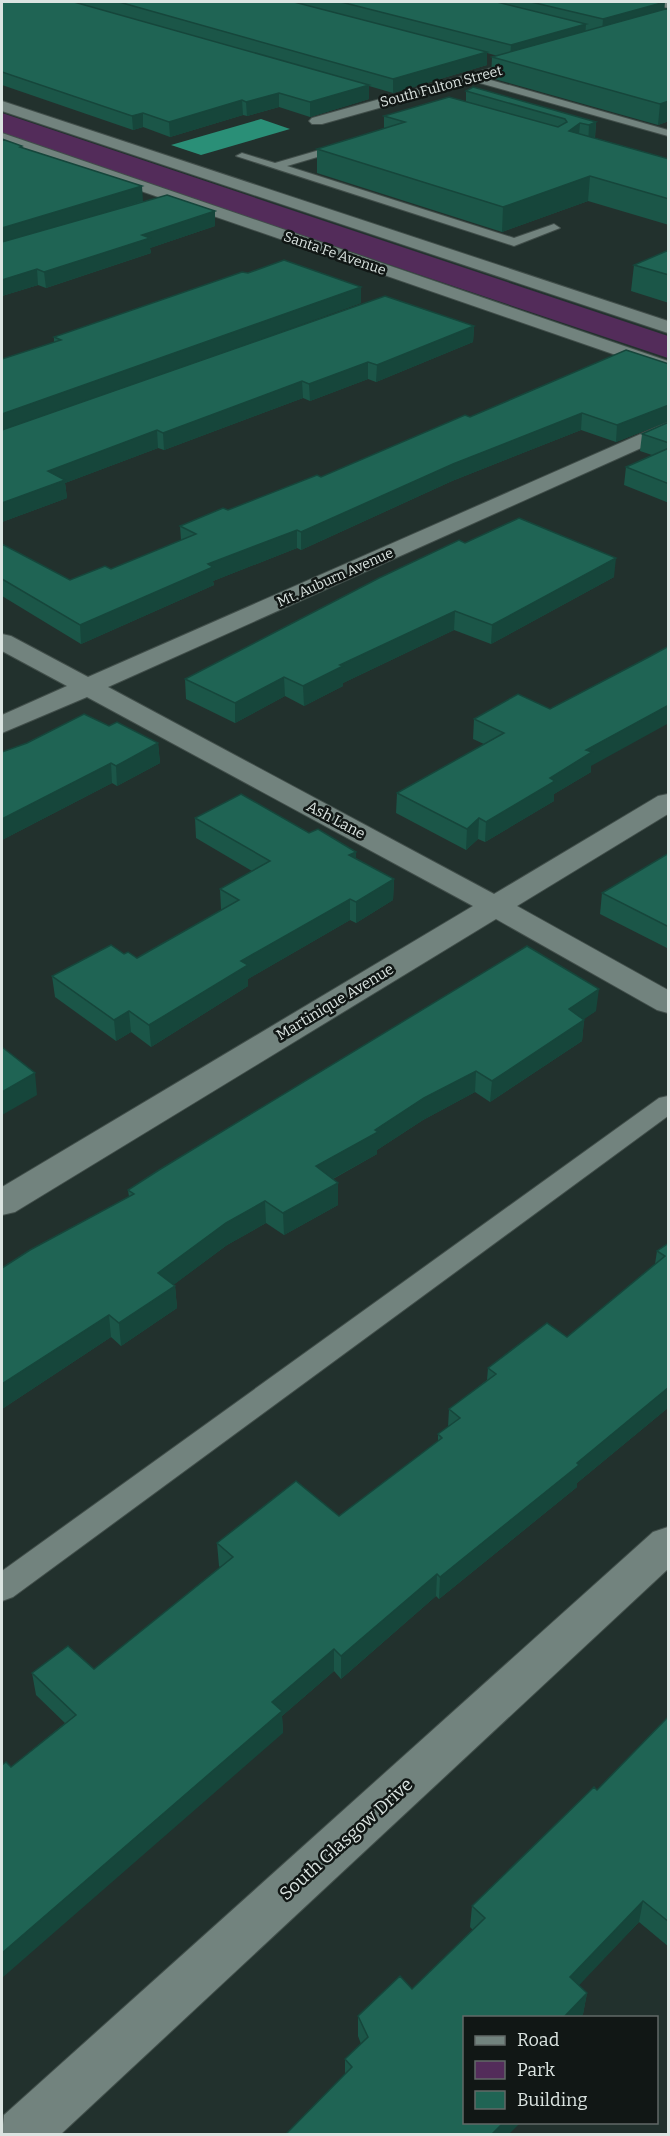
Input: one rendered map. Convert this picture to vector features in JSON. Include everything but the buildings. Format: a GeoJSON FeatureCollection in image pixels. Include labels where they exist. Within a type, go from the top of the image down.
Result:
{"type":"FeatureCollection","features":[{"type":"Feature","properties":{"kind":"street","name":"South Fulton Street"},"geometry":{"type":"LineString","coordinates":[[317,121],[545,57]]}},
{"type":"Feature","properties":{"kind":"street"},"geometry":{"type":"LineString","coordinates":[[490,60],[513,66]]}},
{"type":"Feature","properties":{"kind":"street"},"geometry":{"type":"LineString","coordinates":[[426,90],[453,98]]}},
{"type":"Feature","properties":{"kind":"street"},"geometry":{"type":"LineString","coordinates":[[370,92],[392,99]]}},
{"type":"Feature","properties":{"kind":"street"},"geometry":{"type":"LineString","coordinates":[[2,106],[669,327]]}},
{"type":"Feature","properties":{"kind":"street","name":"Santa Fe Avenue"},"geometry":{"type":"LineString","coordinates":[[2,138],[669,367]]}},
{"type":"Feature","properties":{"kind":"street"},"geometry":{"type":"LineString","coordinates":[[151,207],[177,199]]}},
{"type":"Feature","properties":{"kind":"street"},"geometry":{"type":"LineString","coordinates":[[408,295],[431,287]]}},
{"type":"Feature","properties":{"kind":"street","name":"Mt. Auburn Avenue"},"geometry":{"type":"LineString","coordinates":[[2,725],[669,429]]}},
{"type":"Feature","properties":{"kind":"street","name":"Ash Lane"},"geometry":{"type":"LineString","coordinates":[[2,641],[495,906],[669,1003]]}},
{"type":"Feature","properties":{"kind":"street","name":"Martinique Avenue"},"geometry":{"type":"LineString","coordinates":[[2,1203],[669,802]]}},
{"type":"Feature","properties":{"kind":"street","name":"South Glasgow Drive"},"geometry":{"type":"LineString","coordinates":[[24,2134],[669,1544]]}},
{"type":"Feature","properties":{"kind":"lane"},"geometry":{"type":"LineString","coordinates":[[473,78],[669,133]]}},
{"type":"Feature","properties":{"kind":"lane"},"geometry":{"type":"LineString","coordinates":[[276,166],[362,140]]}},
{"type":"Feature","properties":{"kind":"lane"},"geometry":{"type":"LineString","coordinates":[[242,156],[514,242],[554,228]]}},
{"type":"Feature","properties":{"kind":"lane"},"geometry":{"type":"LineString","coordinates":[[2,1588],[669,1104]]}},
{"type":"Feature","properties":{"kind":"green space"},"geometry":{"type":"Polygon","coordinates":[[[2,113],[668,336],[668,358],[2,135],[2,113]]]}},
{"type":"Feature","properties":{"kind":"shaded area"},"geometry":{"type":"Polygon","coordinates":[[[261,119],[290,129],[201,155],[171,145],[261,119]]]}}]}
